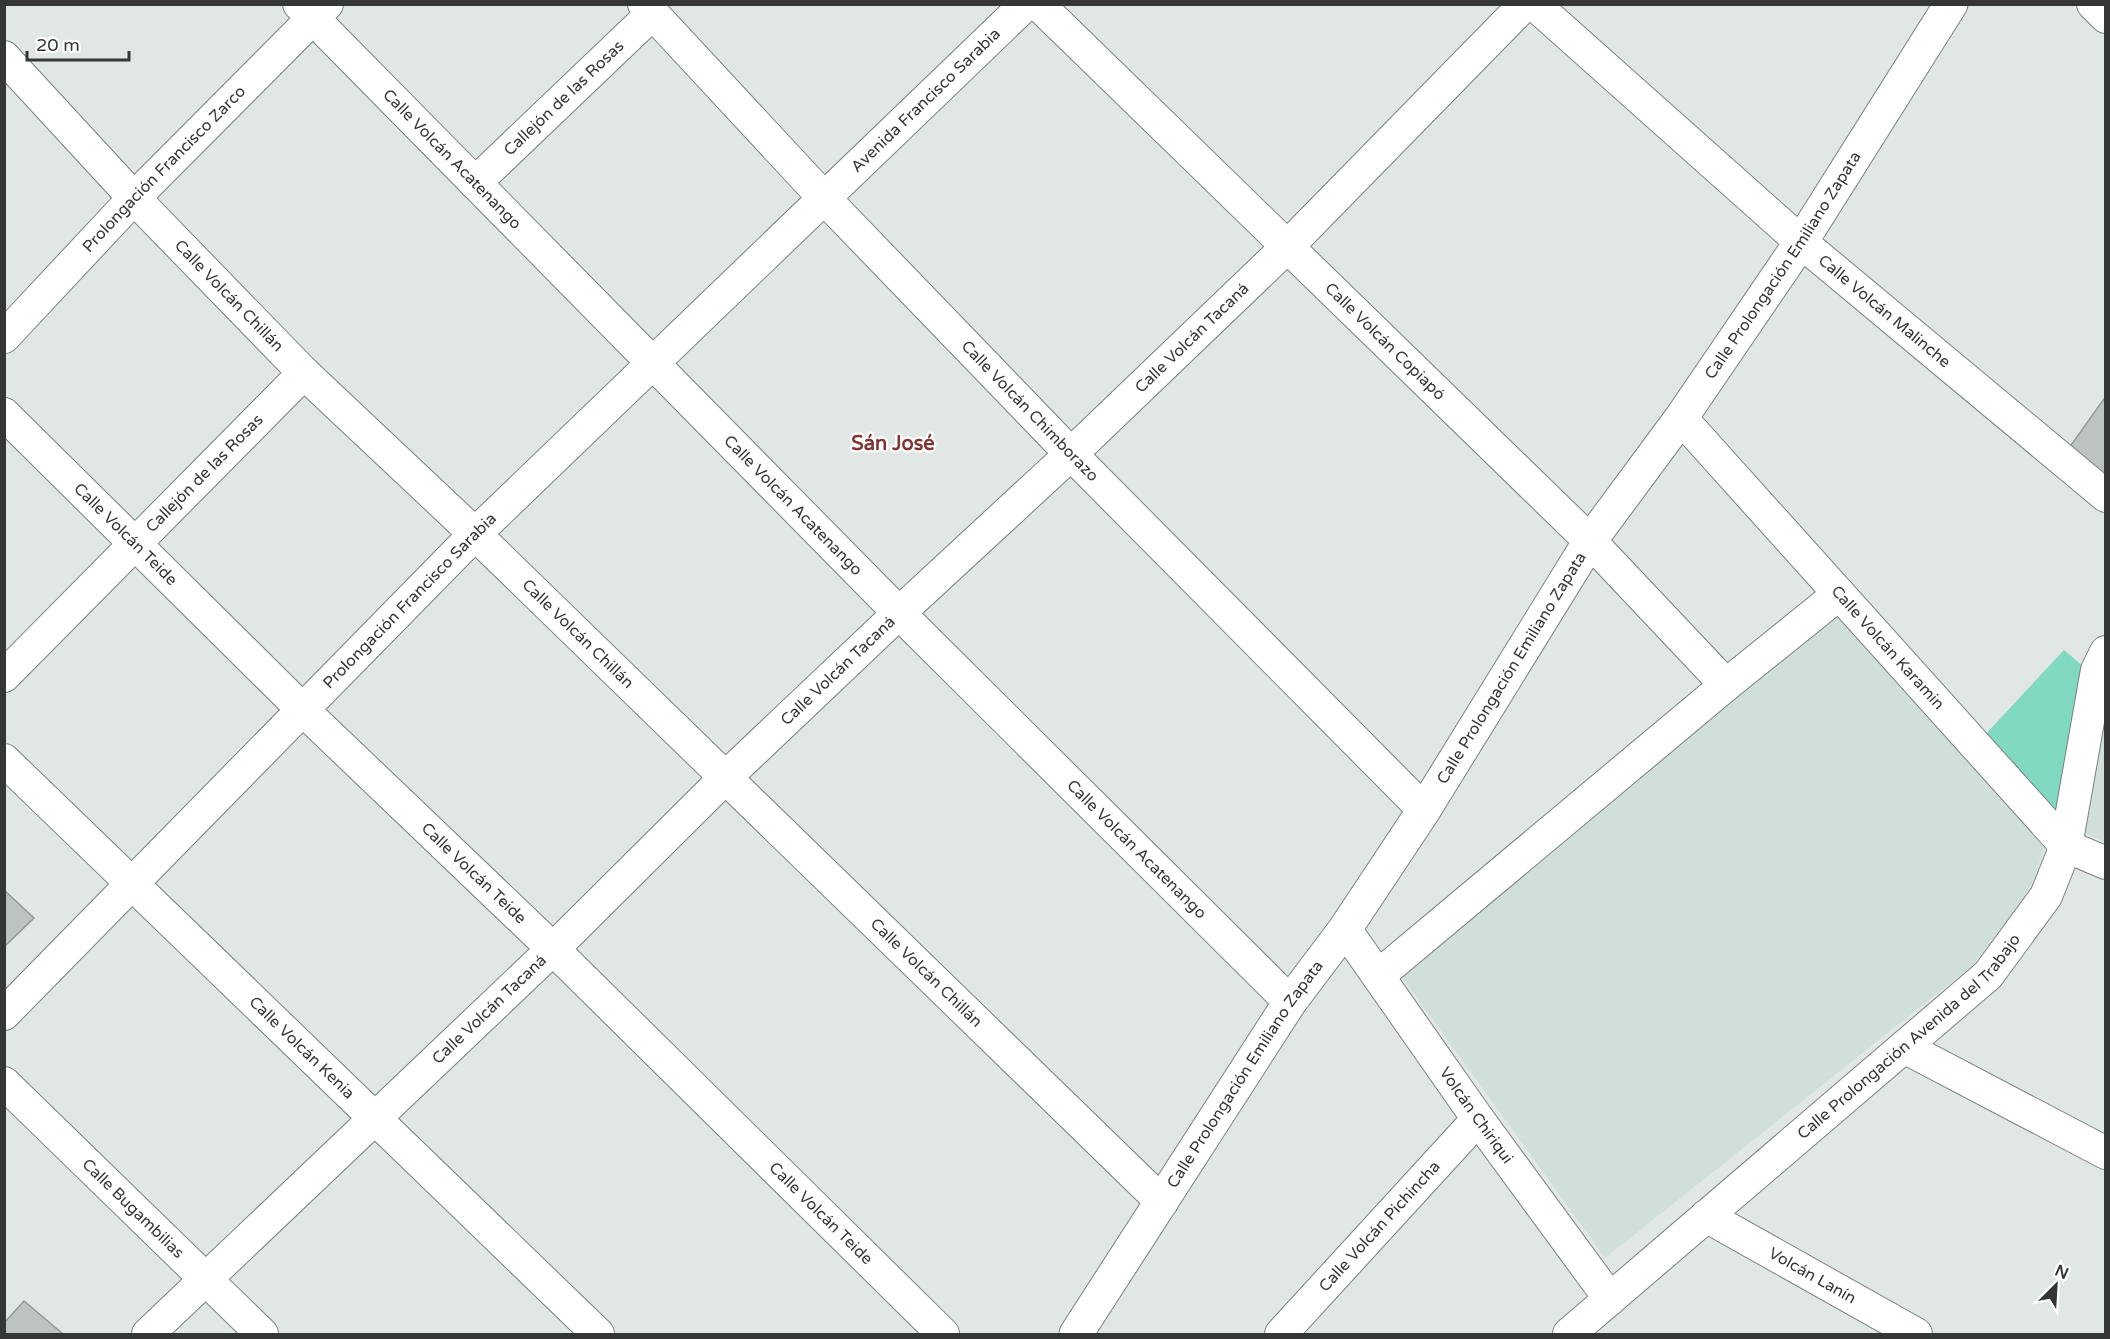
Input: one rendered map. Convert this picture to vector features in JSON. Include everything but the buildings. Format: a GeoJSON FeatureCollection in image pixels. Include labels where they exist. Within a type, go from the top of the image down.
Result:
{"type":"FeatureCollection","features":[{"type":"Feature","properties":{"kind":"street","name":"Avenida Francisco Sarabia"},"geometry":{"type":"LineString","coordinates":[[825,199],[1026,4]]}},
{"type":"Feature","properties":{"kind":"street","name":"Calle Volcán Copiapó"},"geometry":{"type":"LineString","coordinates":[[1038,4],[1590,541],[1726,685]]}},
{"type":"Feature","properties":{"kind":"street","name":"Calle Volcán Tacaná"},"geometry":{"type":"LineString","coordinates":[[148,1335],[553,949],[725,778],[1071,454],[1288,246],[1525,4]]}},
{"type":"Feature","properties":{"kind":"street","name":"Calle Volcán Malinche"},"geometry":{"type":"LineString","coordinates":[[1534,4],[1801,242],[2106,496]]}},
{"type":"Feature","properties":{"kind":"street","name":"Calle Prolongación Emiliano Zapata"},"geometry":{"type":"LineString","coordinates":[[1076,1335],[1290,1002],[1345,929],[1424,810],[1590,541],[1681,418],[1801,242],[1952,4]]}},
{"type":"Feature","properties":{"kind":"street"},"geometry":{"type":"LineString","coordinates":[[2093,4],[2106,17]]}},
{"type":"Feature","properties":{"kind":"street","name":"Calle Volcán Acatenango"},"geometry":{"type":"LineString","coordinates":[[313,9],[475,183],[899,613],[1290,1002]]}},
{"type":"Feature","properties":{"kind":"street","name":"Prolongación Francisco Zarco"},"geometry":{"type":"LineString","coordinates":[[4,337],[313,9]]}},
{"type":"Feature","properties":{"kind":"street","name":"Calle Volcán Chimborazo"},"geometry":{"type":"LineString","coordinates":[[649,9],[825,199],[1071,454],[1424,810]]}},
{"type":"Feature","properties":{"kind":"street","name":"Callejón de las Rosas"},"geometry":{"type":"LineString","coordinates":[[475,183],[649,9]]}},
{"type":"Feature","properties":{"kind":"street","name":"Calle Volcán Chillán"},"geometry":{"type":"LineString","coordinates":[[4,57],[134,198],[304,373],[475,534],[1162,1202]]}},
{"type":"Feature","properties":{"kind":"street","name":"Prolongación Francisco Sarabia"},"geometry":{"type":"LineString","coordinates":[[4,1014],[475,534],[825,199]]}},
{"type":"Feature","properties":{"kind":"street","name":"Callejón de las Rosas"},"geometry":{"type":"LineString","coordinates":[[4,676],[304,373]]}},
{"type":"Feature","properties":{"kind":"street","name":"Calle Volcán Teide"},"geometry":{"type":"LineString","coordinates":[[4,414],[303,710],[553,949],[943,1335]]}},
{"type":"Feature","properties":{"kind":"street","name":"Calle Volcán Karamin"},"geometry":{"type":"LineString","coordinates":[[1681,418],[2066,846],[2106,863]]}},
{"type":"Feature","properties":{"kind":"street"},"geometry":{"type":"LineString","coordinates":[[1378,976],[1726,685],[1839,594]]}},
{"type":"Feature","properties":{"kind":"street","name":"Calle Prolongación Avenida del Trabajo"},"geometry":{"type":"LineString","coordinates":[[1569,1335],[1988,975],[2046,896],[2066,846],[2097,670],[2106,652]]}},
{"type":"Feature","properties":{"kind":"street","name":"Calle Volcán Kenia"},"geometry":{"type":"LineString","coordinates":[[4,760],[598,1335]]}},
{"type":"Feature","properties":{"kind":"street","name":"Volcán Chiriqui"},"geometry":{"type":"LineString","coordinates":[[1345,929],[1478,1119],[1610,1299]]}},
{"type":"Feature","properties":{"kind":"street"},"geometry":{"type":"LineString","coordinates":[[1904,1047],[2106,1153]]}},
{"type":"Feature","properties":{"kind":"street","name":"Calle Bugambilias"},"geometry":{"type":"LineString","coordinates":[[4,1083],[262,1335]]}},
{"type":"Feature","properties":{"kind":"street","name":"Calle Volcán Pichincha"},"geometry":{"type":"LineString","coordinates":[[1281,1335],[1478,1119]]}},
{"type":"Feature","properties":{"kind":"street","name":"Volcán Lanín"},"geometry":{"type":"LineString","coordinates":[[1706,1216],[1916,1335]]}},
{"type":"Feature","properties":{"kind":"shaded area"},"geometry":{"type":"Polygon","coordinates":[[[1838,613],[2045,847],[2028,894],[1973,965],[1605,1258],[1397,970],[1838,613]]]}},
{"type":"Feature","properties":{"kind":"shaded area"},"geometry":{"type":"Polygon","coordinates":[[[2105,697],[2105,842],[2080,831],[2105,697]]]}},
{"type":"Feature","properties":{"kind":"green space"},"geometry":{"type":"Polygon","coordinates":[[[2064,650],[2084,667],[2059,816],[1983,737],[2064,650]]]}},
{"type":"Feature","properties":{"kind":"district","name":"Sán José"},"geometry":{"type":"Point","coordinates":[893,444]}}]}
